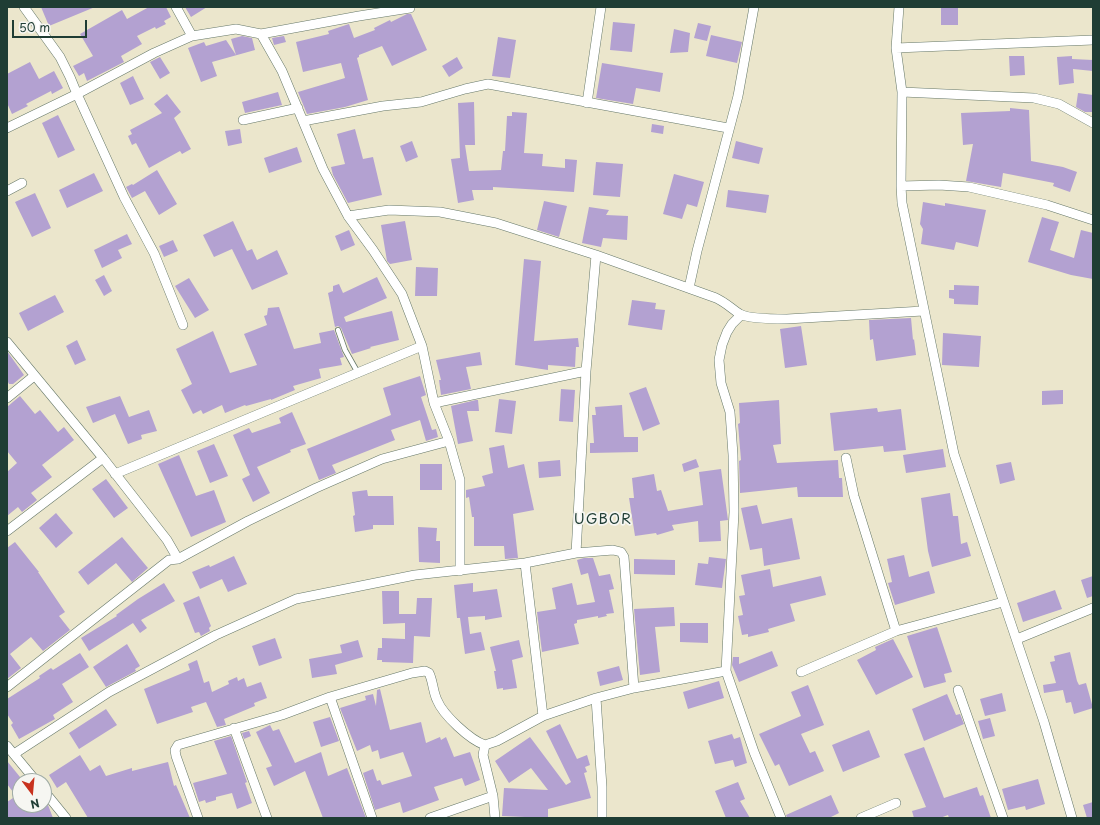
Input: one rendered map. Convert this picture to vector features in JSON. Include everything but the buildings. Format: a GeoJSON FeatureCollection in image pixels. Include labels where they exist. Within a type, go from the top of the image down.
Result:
{"type":"FeatureCollection","features":[{"type":"Feature","properties":{"kind":"street"},"geometry":{"type":"LineString","coordinates":[[24,7],[60,57],[124,197],[154,253],[183,325]]}},
{"type":"Feature","properties":{"kind":"street"},"geometry":{"type":"LineString","coordinates":[[176,7],[192,36]]}},
{"type":"Feature","properties":{"kind":"street"},"geometry":{"type":"LineString","coordinates":[[587,103],[601,7]]}},
{"type":"Feature","properties":{"kind":"street"},"geometry":{"type":"LineString","coordinates":[[689,288],[728,128],[738,96],[754,7]]}},
{"type":"Feature","properties":{"kind":"street"},"geometry":{"type":"LineString","coordinates":[[899,7],[896,48],[902,92],[902,203],[954,454],[987,549],[1003,602],[1017,639],[1072,818]]}},
{"type":"Feature","properties":{"kind":"street"},"geometry":{"type":"LineString","coordinates":[[7,128],[77,94],[154,53],[192,36],[236,29],[261,34],[410,8]]}},
{"type":"Feature","properties":{"kind":"street"},"geometry":{"type":"LineString","coordinates":[[261,34],[282,72],[324,169],[348,216],[402,294],[422,346],[434,402],[449,441],[460,480],[460,571]]}},
{"type":"Feature","properties":{"kind":"street"},"geometry":{"type":"LineString","coordinates":[[896,48],[1093,40]]}},
{"type":"Feature","properties":{"kind":"street"},"geometry":{"type":"LineString","coordinates":[[303,120],[382,106],[421,102],[488,84],[728,128]]}},
{"type":"Feature","properties":{"kind":"street"},"geometry":{"type":"LineString","coordinates":[[902,92],[1034,98],[1059,104],[1093,123]]}},
{"type":"Feature","properties":{"kind":"street"},"geometry":{"type":"LineString","coordinates":[[243,120],[298,108]]}},
{"type":"Feature","properties":{"kind":"street"},"geometry":{"type":"LineString","coordinates":[[7,191],[22,183]]}},
{"type":"Feature","properties":{"kind":"street"},"geometry":{"type":"LineString","coordinates":[[901,186],[939,185],[969,187],[1047,205],[1093,220]]}},
{"type":"Feature","properties":{"kind":"street"},"geometry":{"type":"LineString","coordinates":[[348,216],[389,210],[440,212],[496,223],[596,255],[716,298],[730,305],[741,315],[773,319],[787,319],[924,311]]}},
{"type":"Feature","properties":{"kind":"street"},"geometry":{"type":"LineString","coordinates":[[576,553],[586,371],[596,255]]}},
{"type":"Feature","properties":{"kind":"street"},"geometry":{"type":"LineString","coordinates":[[741,315],[732,324],[727,332],[722,345],[719,360],[721,383],[730,412],[733,455],[734,512],[726,671],[754,752],[781,818]]}},
{"type":"Feature","properties":{"kind":"street"},"geometry":{"type":"LineString","coordinates":[[7,342],[103,458],[167,540],[178,559]]}},
{"type":"Feature","properties":{"kind":"street"},"geometry":{"type":"LineString","coordinates":[[114,474],[422,346]]}},
{"type":"Feature","properties":{"kind":"street"},"geometry":{"type":"LineString","coordinates":[[434,402],[586,371]]}},
{"type":"Feature","properties":{"kind":"street"},"geometry":{"type":"LineString","coordinates":[[7,398],[34,376]]}},
{"type":"Feature","properties":{"kind":"street"},"geometry":{"type":"LineString","coordinates":[[7,687],[169,560],[178,559],[248,521],[322,485],[382,459],[449,441]]}},
{"type":"Feature","properties":{"kind":"street"},"geometry":{"type":"LineString","coordinates":[[7,531],[103,458]]}},
{"type":"Feature","properties":{"kind":"street"},"geometry":{"type":"LineString","coordinates":[[846,458],[854,496],[896,631]]}},
{"type":"Feature","properties":{"kind":"street"},"geometry":{"type":"LineString","coordinates":[[14,754],[109,692],[216,635],[296,599],[415,575],[525,563],[576,553],[613,550],[621,552],[624,557],[634,688]]}},
{"type":"Feature","properties":{"kind":"street"},"geometry":{"type":"LineString","coordinates":[[525,563],[543,716]]}},
{"type":"Feature","properties":{"kind":"street"},"geometry":{"type":"LineString","coordinates":[[801,672],[896,631],[1003,602]]}},
{"type":"Feature","properties":{"kind":"street"},"geometry":{"type":"LineString","coordinates":[[1017,639],[1093,608]]}},
{"type":"Feature","properties":{"kind":"street"},"geometry":{"type":"LineString","coordinates":[[198,818],[175,750],[183,743],[282,715],[330,697],[425,671],[431,676],[436,696],[444,711],[454,723],[485,745],[498,742],[543,716],[596,698],[634,688],[726,671]]}},
{"type":"Feature","properties":{"kind":"street"},"geometry":{"type":"LineString","coordinates":[[958,690],[1003,818]]}},
{"type":"Feature","properties":{"kind":"street"},"geometry":{"type":"LineString","coordinates":[[330,697],[372,818]]}},
{"type":"Feature","properties":{"kind":"street"},"geometry":{"type":"LineString","coordinates":[[596,698],[602,787],[602,818]]}},
{"type":"Feature","properties":{"kind":"street"},"geometry":{"type":"LineString","coordinates":[[234,728],[266,818]]}},
{"type":"Feature","properties":{"kind":"street"},"geometry":{"type":"LineString","coordinates":[[485,745],[483,755],[493,796],[495,818]]}},
{"type":"Feature","properties":{"kind":"street"},"geometry":{"type":"LineString","coordinates":[[7,746],[29,773]]}},
{"type":"Feature","properties":{"kind":"street"},"geometry":{"type":"LineString","coordinates":[[430,818],[493,796]]}},
{"type":"Feature","properties":{"kind":"street"},"geometry":{"type":"LineString","coordinates":[[52,801],[66,818]]}},
{"type":"Feature","properties":{"kind":"street"},"geometry":{"type":"LineString","coordinates":[[861,818],[896,803]]}},
{"type":"Feature","properties":{"kind":"lane"},"geometry":{"type":"LineString","coordinates":[[338,330],[345,350],[358,373]]}},
{"type":"Feature","properties":{"kind":"district","name":"UGBOR"},"geometry":{"type":"Point","coordinates":[603,520]}}]}
